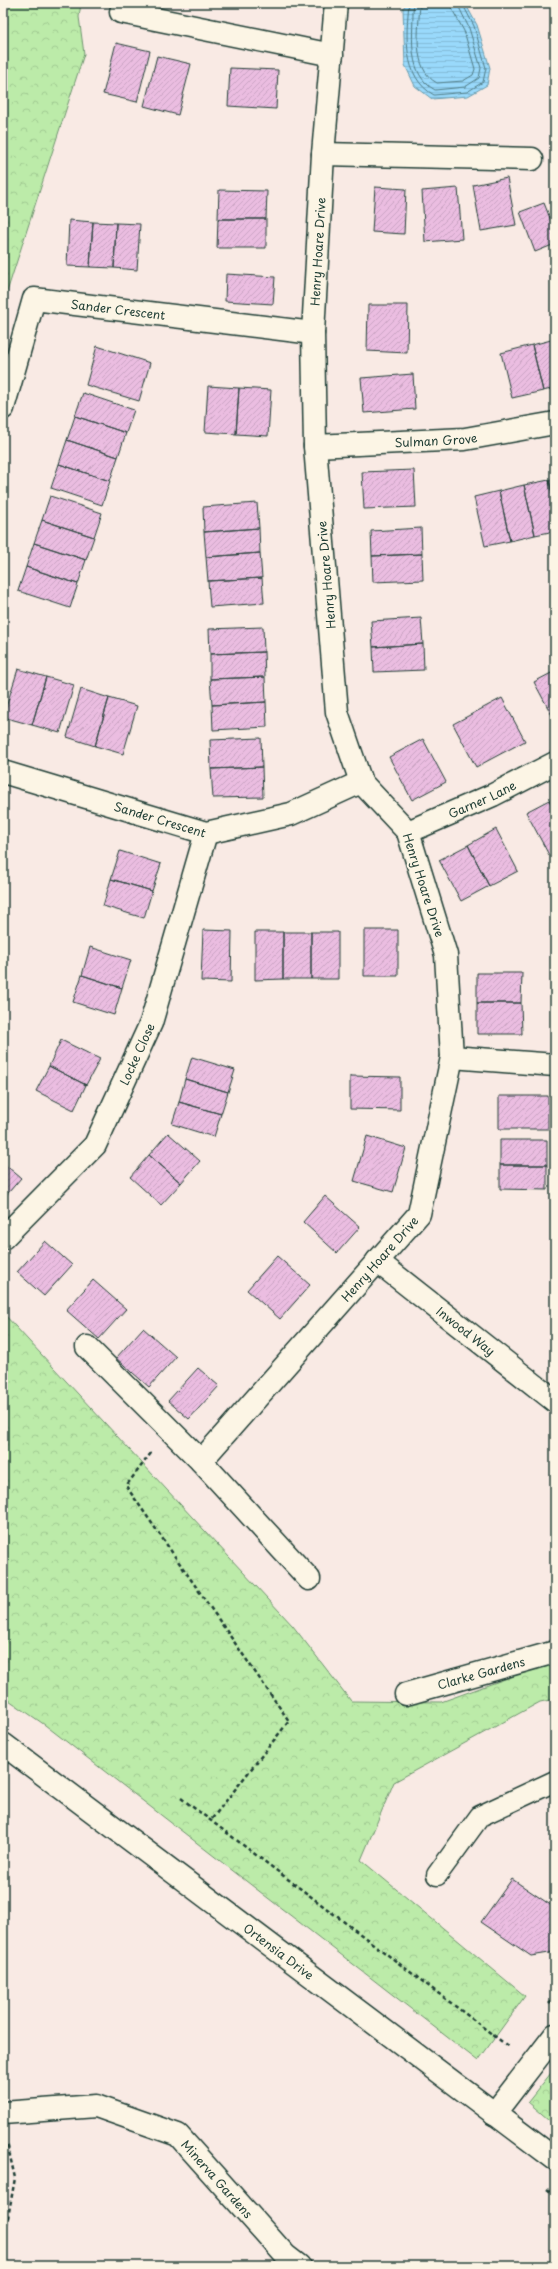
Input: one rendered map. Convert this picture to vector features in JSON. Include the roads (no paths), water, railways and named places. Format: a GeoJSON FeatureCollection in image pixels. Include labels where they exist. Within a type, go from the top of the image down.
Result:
{"type":"FeatureCollection","features":[{"type":"Feature","properties":{"kind":"street","name":"Henry Hoare Drive"},"geometry":{"type":"LineString","coordinates":[[201,1461],[419,1214],[452,1057],[446,955],[408,832],[361,782],[337,712],[315,446],[313,333],[323,154],[336,3]]}},
{"type":"Feature","properties":{"kind":"street"},"geometry":{"type":"LineString","coordinates":[[121,12],[332,55]]}},
{"type":"Feature","properties":{"kind":"street"},"geometry":{"type":"LineString","coordinates":[[323,154],[532,158]]}},
{"type":"Feature","properties":{"kind":"street","name":"Sander Crescent"},"geometry":{"type":"LineString","coordinates":[[3,408],[34,299],[313,333]]}},
{"type":"Feature","properties":{"kind":"street","name":"Sulman Grove"},"geometry":{"type":"LineString","coordinates":[[315,446],[465,439],[555,423]]}},
{"type":"Feature","properties":{"kind":"street","name":"Garner Lane"},"geometry":{"type":"LineString","coordinates":[[408,832],[493,795],[555,763]]}},
{"type":"Feature","properties":{"kind":"street","name":"Sander Crescent"},"geometry":{"type":"LineString","coordinates":[[3,772],[206,833],[291,814],[361,782]]}},
{"type":"Feature","properties":{"kind":"street","name":"Locke Close"},"geometry":{"type":"LineString","coordinates":[[3,1238],[95,1145],[151,1023],[206,833]]}},
{"type":"Feature","properties":{"kind":"street"},"geometry":{"type":"LineString","coordinates":[[452,1057],[555,1065]]}},
{"type":"Feature","properties":{"kind":"street","name":"Inwood Way"},"geometry":{"type":"LineString","coordinates":[[377,1261],[555,1401]]}},
{"type":"Feature","properties":{"kind":"street"},"geometry":{"type":"LineString","coordinates":[[87,1346],[201,1461],[309,1579]]}},
{"type":"Feature","properties":{"kind":"street","name":"Clarke Gardens"},"geometry":{"type":"LineString","coordinates":[[406,1694],[555,1652]]}},
{"type":"Feature","properties":{"kind":"street","name":"Ortensia Drive"},"geometry":{"type":"LineString","coordinates":[[3,1744],[555,2159]]}},
{"type":"Feature","properties":{"kind":"street"},"geometry":{"type":"LineString","coordinates":[[494,2114],[555,2035]]}},
{"type":"Feature","properties":{"kind":"street","name":"Minerva Gardens"},"geometry":{"type":"LineString","coordinates":[[3,2113],[96,2106],[178,2135],[286,2256],[299,2266]]}},
{"type":"Feature","properties":{"kind":"lane"},"geometry":{"type":"LineString","coordinates":[[437,1875],[480,1816],[555,1781]]}},
{"type":"Feature","properties":{"kind":"water"},"geometry":{"type":"Polygon","coordinates":[[[406,3],[465,3],[477,25],[490,68],[487,85],[468,96],[432,99],[415,86],[405,65],[403,9],[406,3]]]}}]}
